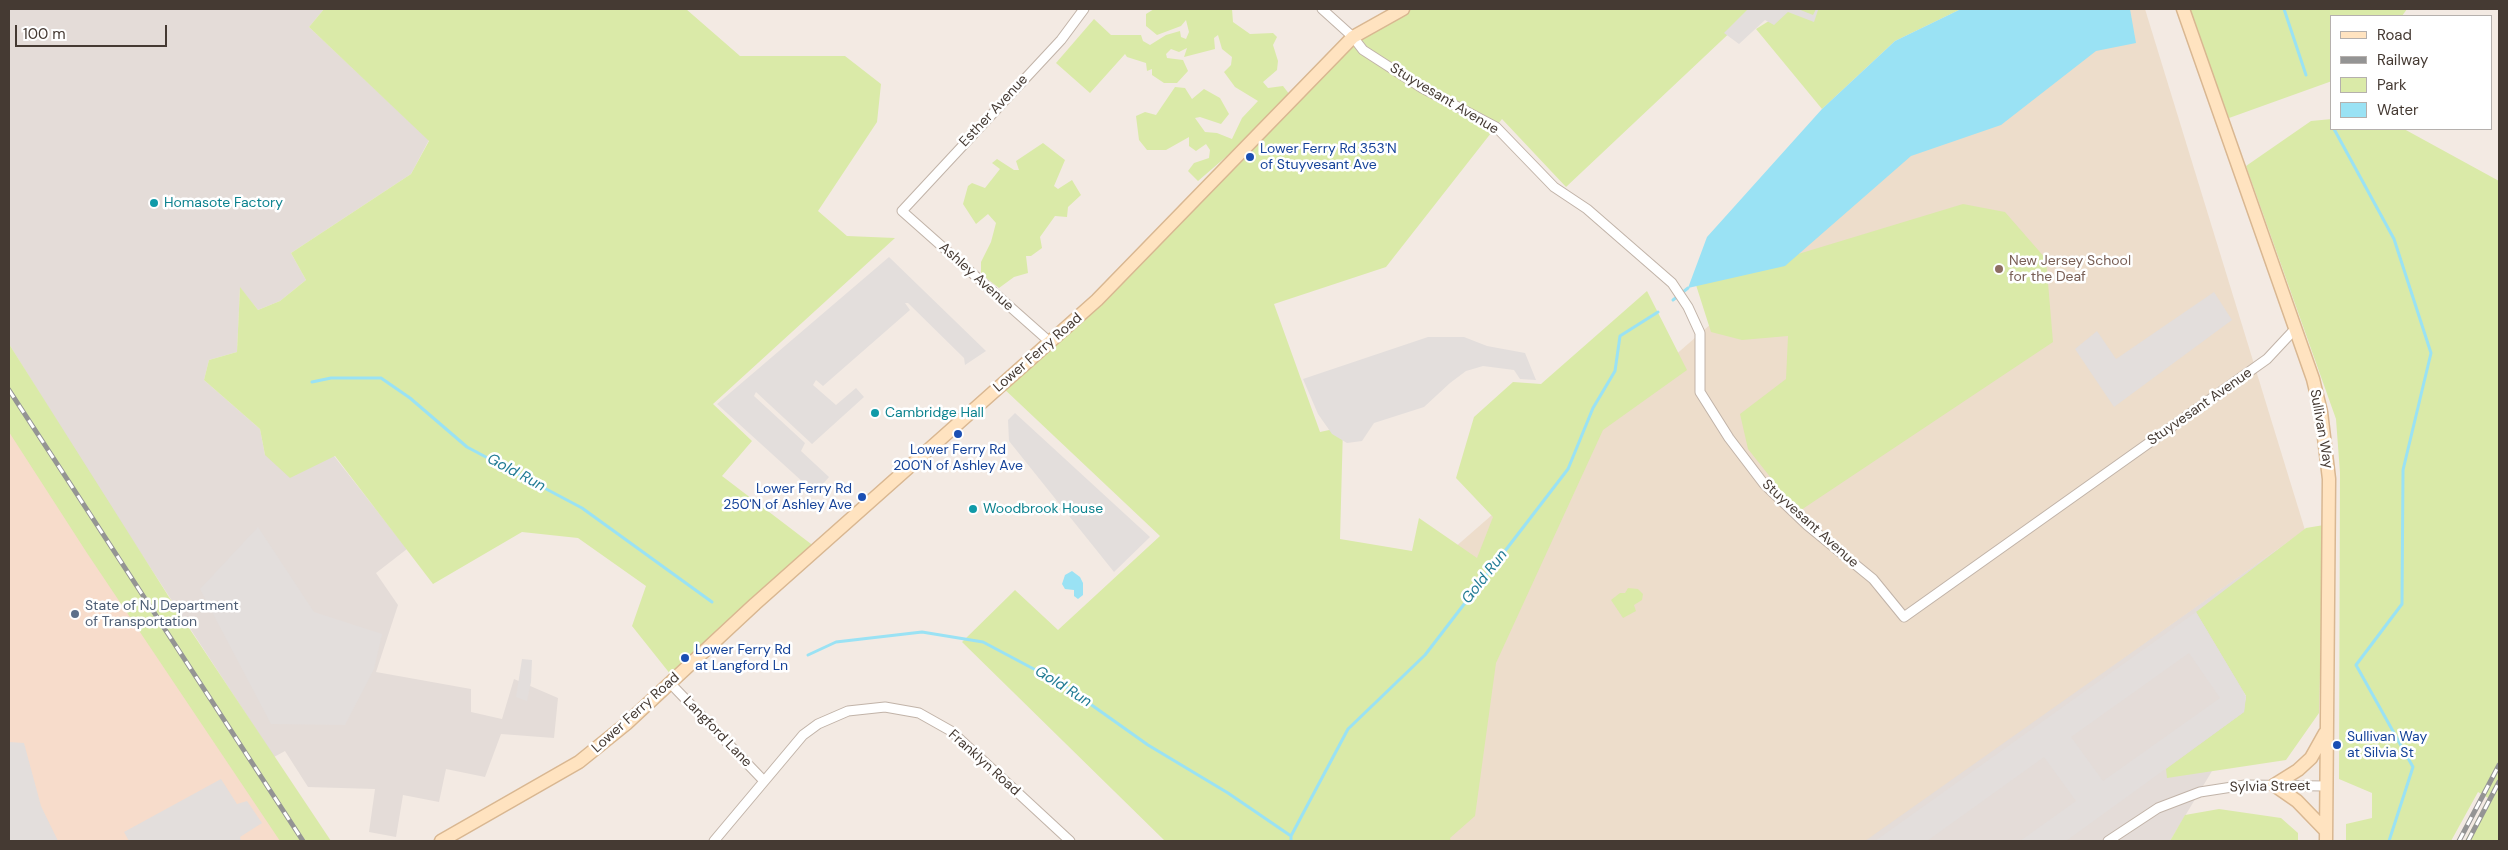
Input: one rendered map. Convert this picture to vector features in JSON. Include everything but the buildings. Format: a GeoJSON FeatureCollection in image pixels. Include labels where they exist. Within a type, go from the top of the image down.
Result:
{"type":"FeatureCollection","features":[{"type":"Feature","properties":{"kind":"street","name":"Esther Avenue"},"geometry":{"type":"LineString","coordinates":[[902,211],[1061,40],[1084,9]]}},
{"type":"Feature","properties":{"kind":"street","name":"Stuyvesant Avenue"},"geometry":{"type":"LineString","coordinates":[[1322,9],[1353,37],[1363,50],[1422,88],[1496,127],[1554,187],[1587,209],[1672,283],[1688,307],[1700,333],[1700,392],[1729,438],[1764,484],[1807,525],[1873,579],[1904,617],[2267,359],[2295,329]]}},
{"type":"Feature","properties":{"kind":"street","name":"Lower Ferry Road"},"geometry":{"type":"LineString","coordinates":[[441,841],[579,762],[626,724],[754,604],[1051,343],[1136,261],[1353,37],[1403,9]]}},
{"type":"Feature","properties":{"kind":"street","name":"Sullivan Way"},"geometry":{"type":"LineString","coordinates":[[2183,9],[2295,329],[2321,412],[2330,480],[2326,836]]}},
{"type":"Feature","properties":{"kind":"street","name":"Ashley Avenue"},"geometry":{"type":"LineString","coordinates":[[902,211],[1051,343]]}},
{"type":"Feature","properties":{"kind":"street","name":"Langford Lane"},"geometry":{"type":"LineString","coordinates":[[670,683],[764,780]]}},
{"type":"Feature","properties":{"kind":"street","name":"Franklyn Road"},"geometry":{"type":"LineString","coordinates":[[714,841],[795,743],[824,721],[848,711],[866,708],[901,709],[936,721],[951,731],[1070,841]]}},
{"type":"Feature","properties":{"kind":"street"},"geometry":{"type":"LineString","coordinates":[[2326,730],[2311,758],[2298,770],[2274,785],[2297,801],[2326,836]]}},
{"type":"Feature","properties":{"kind":"street","name":"Sylvia Street"},"geometry":{"type":"LineString","coordinates":[[2108,841],[2137,820],[2179,799],[2223,788],[2274,785],[2326,786]]}},
{"type":"Feature","properties":{"kind":"shaded area"},"geometry":{"type":"Polygon","coordinates":[[[9,9],[324,9],[309,27],[429,140],[411,174],[291,253],[306,280],[280,301],[258,310],[240,288],[237,352],[209,360],[204,380],[260,429],[265,455],[334,456],[407,549],[376,573],[398,605],[376,672],[471,689],[471,712],[502,719],[514,679],[558,698],[554,738],[501,734],[485,777],[446,769],[439,802],[403,795],[396,837],[369,832],[375,789],[308,787],[285,751],[274,757],[97,486],[9,344],[9,9]]]}},
{"type":"Feature","properties":{"kind":"shaded area"},"geometry":{"type":"Polygon","coordinates":[[[1748,9],[1798,9],[1813,15],[1816,9],[1818,10],[1814,22],[1788,12],[1774,25],[1765,20],[1739,44],[1724,33],[1748,9]]]}},
{"type":"Feature","properties":{"kind":"shaded area","name":"New Jersey School for the Deaf"},"geometry":{"type":"Polygon","coordinates":[[[2072,9],[2145,9],[2305,530],[1865,841],[1192,841],[1156,808],[2072,9]]]}},
{"type":"Feature","properties":{"kind":"shaded area"},"geometry":{"type":"Polygon","coordinates":[[[889,257],[986,351],[965,365],[964,358],[908,303],[905,303],[910,310],[823,386],[816,380],[813,385],[836,405],[856,388],[864,397],[812,444],[756,392],[754,396],[805,443],[801,451],[829,477],[815,493],[717,404],[889,257]]]}},
{"type":"Feature","properties":{"kind":"shaded area"},"geometry":{"type":"Polygon","coordinates":[[[2214,292],[2232,320],[2114,407],[2075,349],[2097,331],[2116,359],[2214,292]]]}},
{"type":"Feature","properties":{"kind":"shaded area"},"geometry":{"type":"Polygon","coordinates":[[[1428,337],[1464,337],[1487,346],[1525,353],[1536,380],[1520,379],[1514,370],[1483,366],[1466,371],[1424,407],[1374,423],[1362,441],[1347,443],[1332,434],[1318,414],[1303,379],[1428,337]]]}},
{"type":"Feature","properties":{"kind":"shaded area","name":"State of NJ Department of Transportation"},"geometry":{"type":"Polygon","coordinates":[[[9,410],[292,841],[9,841],[9,410]]]}},
{"type":"Feature","properties":{"kind":"shaded area"},"geometry":{"type":"Polygon","coordinates":[[[1015,413],[1150,537],[1114,572],[1009,441],[1008,420],[1015,413]]]}},
{"type":"Feature","properties":{"kind":"shaded area"},"geometry":{"type":"Polygon","coordinates":[[[258,527],[314,612],[382,634],[374,669],[345,725],[271,724],[200,589],[258,527]]]}},
{"type":"Feature","properties":{"kind":"shaded area"},"geometry":{"type":"Polygon","coordinates":[[[2305,530],[2242,685],[2248,711],[2170,841],[1862,841],[2305,530]]]}},
{"type":"Feature","properties":{"kind":"shaded area"},"geometry":{"type":"Polygon","coordinates":[[[2196,612],[2246,696],[2244,712],[2066,841],[2020,841],[2076,801],[2044,757],[1927,841],[1875,841],[2196,612]],[[2189,653],[2071,737],[2103,781],[2220,698],[2189,653]]]}},
{"type":"Feature","properties":{"kind":"shaded area"},"geometry":{"type":"Polygon","coordinates":[[[522,659],[532,660],[531,682],[527,701],[516,697],[522,659]]]}},
{"type":"Feature","properties":{"kind":"shaded area"},"geometry":{"type":"Polygon","coordinates":[[[9,742],[24,743],[41,806],[58,841],[9,841],[9,742]]]}},
{"type":"Feature","properties":{"kind":"shaded area"},"geometry":{"type":"Polygon","coordinates":[[[221,779],[237,804],[247,801],[262,823],[240,837],[241,841],[129,841],[124,832],[221,779]]]}},
{"type":"Feature","properties":{"kind":"green space"},"geometry":{"type":"Polygon","coordinates":[[[324,9],[686,9],[740,56],[845,56],[881,84],[877,122],[818,211],[847,236],[895,238],[713,404],[752,441],[722,476],[815,547],[675,680],[632,626],[646,586],[578,538],[522,532],[433,584],[335,456],[290,478],[265,455],[260,429],[204,380],[209,360],[237,352],[240,287],[258,310],[280,301],[306,280],[291,253],[411,174],[429,141],[309,27],[324,9]]]}},
{"type":"Feature","properties":{"kind":"green space"},"geometry":{"type":"Polygon","coordinates":[[[1154,9],[1232,9],[1233,22],[1250,34],[1273,33],[1277,37],[1273,45],[1278,61],[1277,70],[1263,82],[1268,88],[1283,86],[1293,99],[1198,181],[1188,171],[1194,163],[1209,158],[1210,150],[1206,144],[1196,151],[1189,146],[1189,137],[1166,150],[1147,150],[1139,140],[1136,116],[1145,112],[1156,115],[1175,87],[1185,88],[1192,99],[1204,89],[1220,98],[1229,114],[1221,124],[1200,117],[1195,118],[1205,132],[1217,133],[1232,139],[1242,118],[1258,101],[1235,87],[1224,72],[1231,65],[1232,57],[1222,49],[1218,35],[1214,38],[1215,49],[1184,57],[1187,48],[1179,52],[1171,49],[1166,54],[1167,58],[1183,60],[1188,71],[1177,83],[1164,83],[1152,75],[1152,69],[1147,71],[1146,63],[1127,57],[1125,54],[1090,93],[1056,63],[1094,19],[1111,35],[1141,35],[1143,41],[1150,45],[1166,35],[1180,31],[1181,37],[1186,39],[1189,32],[1186,20],[1181,26],[1157,35],[1146,26],[1146,14],[1154,9]]]}},
{"type":"Feature","properties":{"kind":"green space"},"geometry":{"type":"Polygon","coordinates":[[[1410,9],[1755,9],[1566,187],[1502,119],[1386,267],[1274,304],[1320,432],[1343,427],[1340,539],[1412,551],[1419,518],[1477,558],[1493,517],[1456,478],[1474,417],[1513,382],[1541,384],[1647,291],[1687,370],[1603,430],[1496,663],[1475,816],[1450,838],[1451,841],[1165,841],[962,642],[1015,590],[1058,630],[1160,536],[1001,386],[1364,36],[1410,9]]]}},
{"type":"Feature","properties":{"kind":"green space"},"geometry":{"type":"Polygon","coordinates":[[[1788,9],[1961,9],[1895,41],[1822,109],[1756,29],[1788,9]]]}},
{"type":"Feature","properties":{"kind":"green space"},"geometry":{"type":"Polygon","coordinates":[[[2188,9],[2407,9],[2403,15],[2330,15],[2330,82],[2229,118],[2188,9]]]}},
{"type":"Feature","properties":{"kind":"green space"},"geometry":{"type":"Polygon","coordinates":[[[2330,119],[2330,130],[2406,130],[2499,181],[2499,841],[2465,841],[2488,798],[2478,792],[2451,841],[2346,841],[2346,824],[2372,818],[2372,793],[2339,779],[2340,473],[2336,419],[2246,166],[2311,121],[2330,119]]]}},
{"type":"Feature","properties":{"kind":"green space"},"geometry":{"type":"Polygon","coordinates":[[[1043,143],[1065,160],[1054,186],[1058,189],[1072,180],[1081,195],[1068,207],[1067,217],[1055,216],[1040,237],[1042,248],[1031,256],[1026,256],[1028,273],[1014,277],[999,288],[981,274],[981,262],[991,242],[996,223],[988,214],[976,224],[963,204],[968,186],[972,183],[985,188],[1000,169],[992,163],[997,159],[1014,170],[1019,170],[1016,161],[1043,143]]]}},
{"type":"Feature","properties":{"kind":"green space"},"geometry":{"type":"Polygon","coordinates":[[[1963,204],[2005,212],[2046,259],[2053,342],[1798,512],[1748,449],[1740,414],[1786,379],[1788,336],[1742,340],[1711,332],[1696,285],[1963,204]]]}},
{"type":"Feature","properties":{"kind":"green space"},"geometry":{"type":"Polygon","coordinates":[[[9,344],[181,616],[331,841],[280,841],[87,553],[9,432],[9,344]]]}},
{"type":"Feature","properties":{"kind":"green space"},"geometry":{"type":"Polygon","coordinates":[[[2324,525],[2319,713],[2286,760],[2167,778],[2166,769],[2244,712],[2246,696],[2196,612],[2306,528],[2324,525]]]}},
{"type":"Feature","properties":{"kind":"green space"},"geometry":{"type":"Polygon","coordinates":[[[1628,588],[1638,589],[1643,594],[1642,600],[1634,605],[1636,611],[1623,618],[1611,600],[1620,593],[1625,593],[1628,588]]]}},
{"type":"Feature","properties":{"kind":"green space"},"geometry":{"type":"Polygon","coordinates":[[[2219,809],[2281,818],[2298,833],[2298,841],[2170,841],[2185,815],[2219,809]]]}},
{"type":"Feature","properties":{"kind":"water"},"geometry":{"type":"Polygon","coordinates":[[[1961,9],[2130,9],[2136,43],[2096,51],[2001,125],[1911,156],[1785,266],[1688,288],[1707,237],[1822,109],[1895,41],[1961,9]]]}},
{"type":"Feature","properties":{"kind":"water"},"geometry":{"type":"Polygon","coordinates":[[[1072,571],[1080,577],[1083,583],[1083,595],[1078,599],[1074,596],[1074,590],[1065,589],[1062,584],[1065,575],[1072,571]]]}},
{"type":"Feature","properties":{"kind":"waterway"},"geometry":{"type":"LineString","coordinates":[[2284,9],[2306,75]]}},
{"type":"Feature","properties":{"kind":"waterway"},"geometry":{"type":"LineString","coordinates":[[2335,130],[2394,239],[2431,353],[2403,470],[2402,604],[2356,665],[2413,767],[2389,841]]}},
{"type":"Feature","properties":{"kind":"waterway","name":"Gold Run"},"geometry":{"type":"LineString","coordinates":[[1673,300],[1688,288]]}},
{"type":"Feature","properties":{"kind":"waterway","name":"Gold Run"},"geometry":{"type":"LineString","coordinates":[[1291,841],[1291,836],[1348,729],[1425,655],[1568,469],[1593,408],[1615,371],[1620,336],[1658,312]]}},
{"type":"Feature","properties":{"kind":"waterway","name":"Gold Run"},"geometry":{"type":"LineString","coordinates":[[312,382],[331,378],[381,378],[410,398],[467,447],[582,508],[712,602]]}},
{"type":"Feature","properties":{"kind":"waterway","name":"Gold Run"},"geometry":{"type":"LineString","coordinates":[[808,655],[836,642],[922,632],[983,642],[1062,684],[1148,745],[1228,793],[1291,836]]}},
{"type":"Feature","properties":{"kind":"railway"},"geometry":{"type":"LineString","coordinates":[[9,390],[303,841]]}},
{"type":"Feature","properties":{"kind":"railway"},"geometry":{"type":"LineString","coordinates":[[2459,841],[2499,765]]}},
{"type":"Feature","properties":{"kind":"railway"},"geometry":{"type":"LineString","coordinates":[[2468,841],[2499,782]]}},
{"type":"Feature","properties":{"kind":"place","name":"Lower Ferry Rd 353'N of Stuyvesant Ave"},"geometry":{"type":"Point","coordinates":[1250,157]}},
{"type":"Feature","properties":{"kind":"place","name":"Homasote Factory"},"geometry":{"type":"Point","coordinates":[154,203]}},
{"type":"Feature","properties":{"kind":"place","name":"New Jersey School for the Deaf"},"geometry":{"type":"Point","coordinates":[1999,269]}},
{"type":"Feature","properties":{"kind":"place","name":"Cambridge Hall"},"geometry":{"type":"Point","coordinates":[875,413]}},
{"type":"Feature","properties":{"kind":"place","name":"Lower Ferry Rd 200'N of Ashley Ave"},"geometry":{"type":"Point","coordinates":[958,434]}},
{"type":"Feature","properties":{"kind":"place","name":"Lower Ferry Rd 250'N of Ashley Ave"},"geometry":{"type":"Point","coordinates":[862,497]}},
{"type":"Feature","properties":{"kind":"place","name":"Woodbrook House"},"geometry":{"type":"Point","coordinates":[973,509]}},
{"type":"Feature","properties":{"kind":"place","name":"State of NJ Department of Transportation"},"geometry":{"type":"Point","coordinates":[75,614]}},
{"type":"Feature","properties":{"kind":"place","name":"Lower Ferry Rd at Langford Ln"},"geometry":{"type":"Point","coordinates":[685,658]}},
{"type":"Feature","properties":{"kind":"place","name":"Sullivan Way at Silvia St"},"geometry":{"type":"Point","coordinates":[2337,745]}}]}
